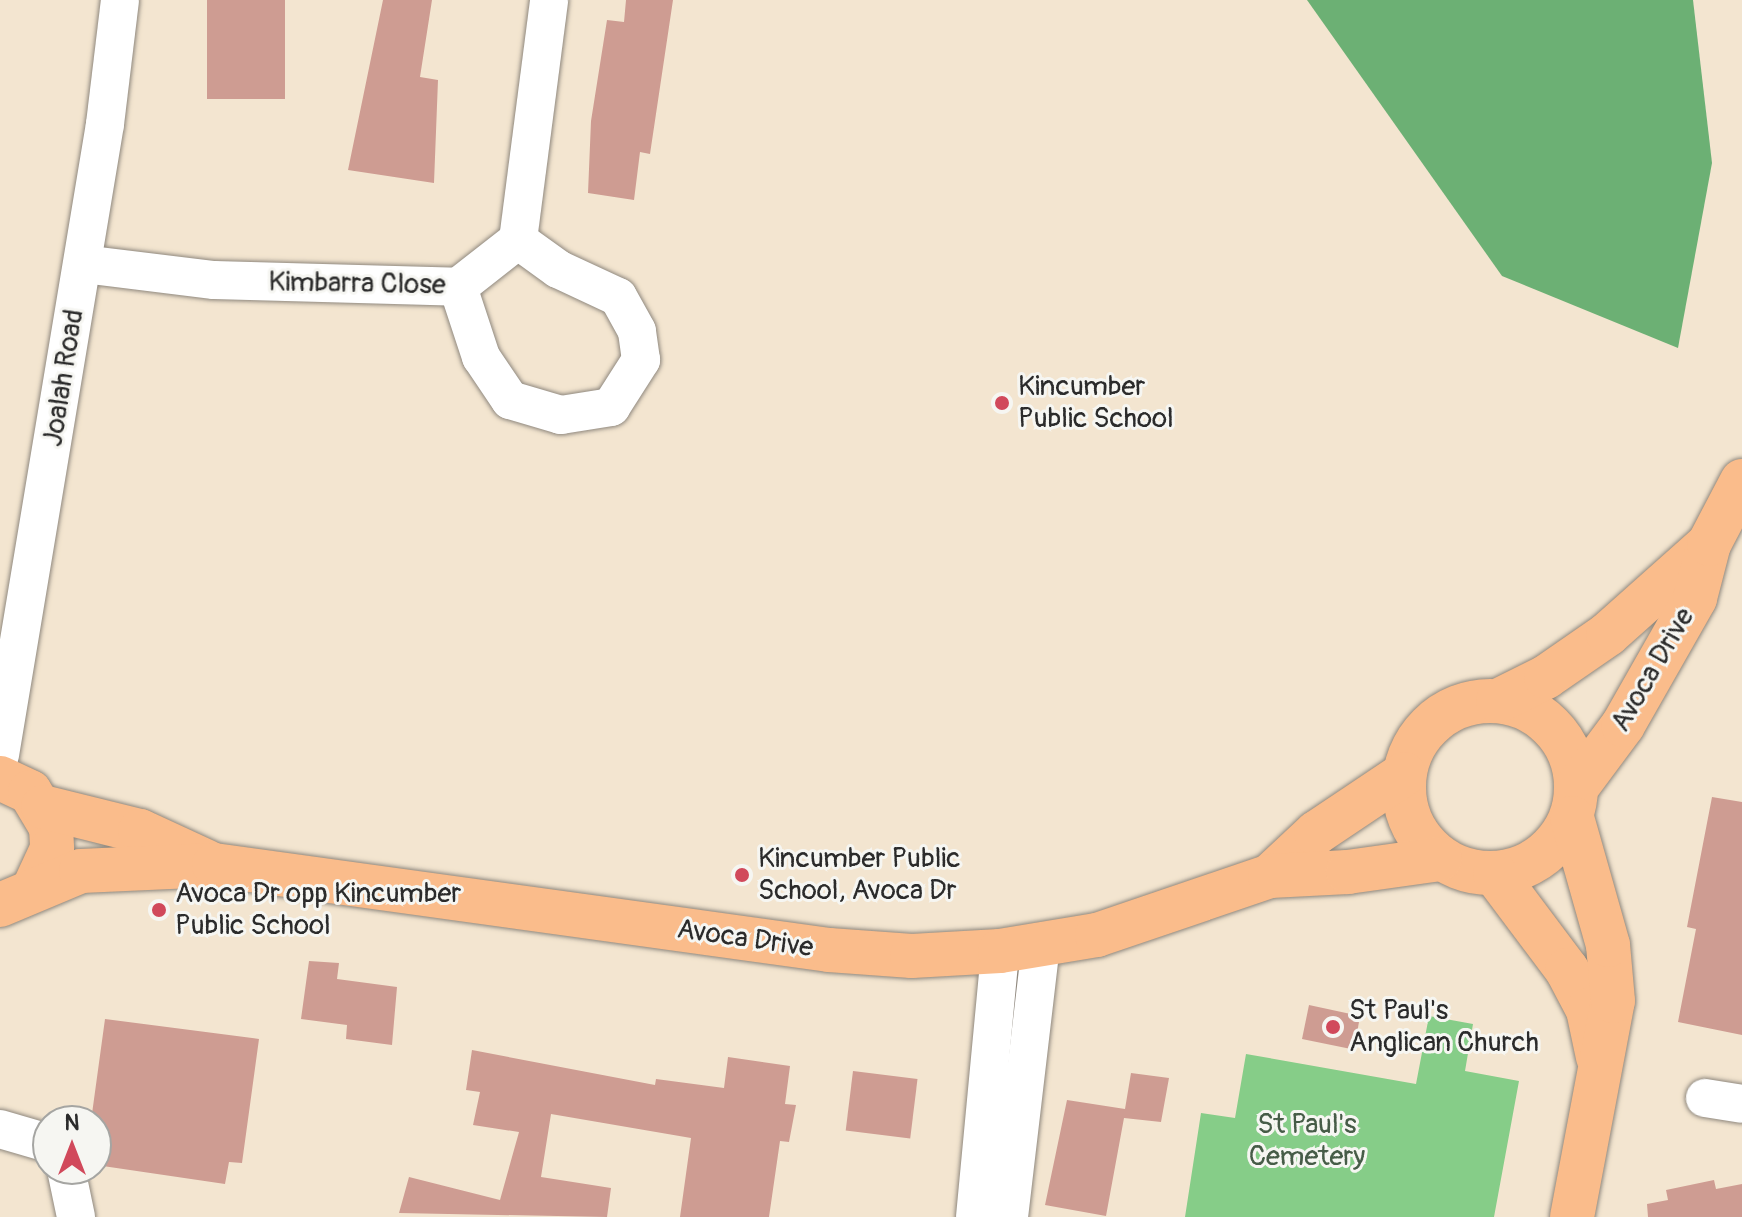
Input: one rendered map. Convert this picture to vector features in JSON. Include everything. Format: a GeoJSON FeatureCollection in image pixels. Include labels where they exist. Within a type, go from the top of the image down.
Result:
{"type":"FeatureCollection","features":[{"type":"Feature","properties":{"kind":"main road","name":"Avoca Drive"},"geometry":{"type":"LineString","coordinates":[[1574,802],[1623,725],[1695,598],[1709,544],[1742,481]]}},
{"type":"Feature","properties":{"kind":"main road","name":"Avoca Drive"},"geometry":{"type":"LineString","coordinates":[[1498,701],[1546,677],[1608,634],[1709,544]]}},
{"type":"Feature","properties":{"kind":"main road"},"geometry":{"type":"LineString","coordinates":[[1572,1217],[1599,1059],[1611,1028],[1608,945],[1574,802],[1573,762],[1554,729],[1523,707],[1498,701],[1472,702],[1427,727],[1411,749],[1404,774],[1409,821],[1440,859],[1466,870],[1495,874],[1542,857],[1574,802]]}},
{"type":"Feature","properties":{"kind":"main road","name":"Avoca Drive"},"geometry":{"type":"LineString","coordinates":[[1270,876],[1328,824],[1404,774]]}},
{"type":"Feature","properties":{"kind":"main road","name":"Avoca Drive"},"geometry":{"type":"LineString","coordinates":[[0,778],[30,792],[43,807],[52,849],[17,896]]}},
{"type":"Feature","properties":{"kind":"main road","name":"Avoca Drive"},"geometry":{"type":"LineString","coordinates":[[43,807],[140,831],[214,865]]}},
{"type":"Feature","properties":{"kind":"main road","name":"Avoca Drive"},"geometry":{"type":"LineString","coordinates":[[17,896],[81,871],[214,865],[829,950],[912,956],[1021,949],[1157,918],[1270,876],[1440,859]]}},
{"type":"Feature","properties":{"kind":"main road"},"geometry":{"type":"LineString","coordinates":[[1495,874],[1567,970],[1588,1010],[1599,1059]]}},
{"type":"Feature","properties":{"kind":"street","name":"Joalah Road"},"geometry":{"type":"LineString","coordinates":[[0,755],[83,264],[120,0]]}},
{"type":"Feature","properties":{"kind":"street"},"geometry":{"type":"LineString","coordinates":[[458,287],[481,357],[510,400],[561,415],[611,407],[641,360],[637,331],[618,297],[558,269],[518,240],[549,0]]}},
{"type":"Feature","properties":{"kind":"street","name":"Kimbarra Close"},"geometry":{"type":"LineString","coordinates":[[83,264],[214,280],[458,287],[518,240]]}},
{"type":"Feature","properties":{"kind":"street"},"geometry":{"type":"LineString","coordinates":[[975,1217],[1021,949]]}},
{"type":"Feature","properties":{"kind":"street"},"geometry":{"type":"LineString","coordinates":[[1009,1217],[1021,949]]}},
{"type":"Feature","properties":{"kind":"street"},"geometry":{"type":"LineString","coordinates":[[1705,1098],[1742,1104]]}},
{"type":"Feature","properties":{"kind":"street"},"geometry":{"type":"LineString","coordinates":[[0,1129],[32,1138]]}},
{"type":"Feature","properties":{"kind":"street"},"geometry":{"type":"LineString","coordinates":[[69,1185],[76,1217]]}},
{"type":"Feature","properties":{"kind":"green space"},"geometry":{"type":"Polygon","coordinates":[[[1307,0],[1693,0],[1712,163],[1678,348],[1502,276],[1307,0]]]}},
{"type":"Feature","properties":{"kind":"green space","name":"St Paul's Cemetery"},"geometry":{"type":"Polygon","coordinates":[[[1429,1016],[1473,1024],[1465,1071],[1519,1081],[1494,1217],[1185,1217],[1201,1113],[1235,1118],[1246,1054],[1416,1084],[1429,1016]]]}},
{"type":"Feature","properties":{"kind":"building"},"geometry":{"type":"Polygon","coordinates":[[[207,0],[285,0],[285,99],[207,99],[207,0]]]}},
{"type":"Feature","properties":{"kind":"building"},"geometry":{"type":"Polygon","coordinates":[[[383,0],[432,0],[420,77],[438,80],[434,183],[348,170],[383,0]]]}},
{"type":"Feature","properties":{"kind":"building"},"geometry":{"type":"Polygon","coordinates":[[[626,0],[673,0],[650,154],[640,152],[634,200],[588,193],[591,121],[607,20],[624,22],[626,0]]]}},
{"type":"Feature","properties":{"kind":"building"},"geometry":{"type":"Polygon","coordinates":[[[1712,797],[1742,802],[1742,1035],[1678,1022],[1696,929],[1687,927],[1712,797]]]}},
{"type":"Feature","properties":{"kind":"building"},"geometry":{"type":"Polygon","coordinates":[[[309,961],[339,963],[337,979],[397,987],[392,1045],[346,1039],[347,1025],[301,1019],[309,961]]]}},
{"type":"Feature","properties":{"kind":"building","name":"St Paul's Anglican Church"},"geometry":{"type":"Polygon","coordinates":[[[1309,1005],[1360,1016],[1355,1045],[1351,1049],[1302,1039],[1309,1005]]]}},
{"type":"Feature","properties":{"kind":"building"},"geometry":{"type":"Polygon","coordinates":[[[105,1019],[259,1039],[242,1163],[229,1162],[225,1184],[112,1167],[112,1105],[93,1105],[105,1019]]]}},
{"type":"Feature","properties":{"kind":"building"},"geometry":{"type":"Polygon","coordinates":[[[472,1050],[655,1085],[656,1079],[724,1088],[728,1057],[790,1066],[785,1104],[796,1105],[789,1142],[780,1141],[769,1217],[680,1217],[691,1138],[551,1114],[541,1177],[611,1188],[607,1217],[399,1213],[409,1177],[500,1200],[519,1132],[473,1125],[480,1092],[466,1090],[472,1050]]]}},
{"type":"Feature","properties":{"kind":"building"},"geometry":{"type":"Polygon","coordinates":[[[853,1071],[918,1079],[910,1138],[846,1131],[853,1071]]]}},
{"type":"Feature","properties":{"kind":"building"},"geometry":{"type":"Polygon","coordinates":[[[1131,1073],[1169,1078],[1161,1122],[1124,1118],[1106,1216],[1045,1205],[1067,1100],[1125,1109],[1131,1073]]]}},
{"type":"Feature","properties":{"kind":"building"},"geometry":{"type":"Polygon","coordinates":[[[1714,1180],[1716,1189],[1742,1184],[1742,1217],[1648,1217],[1647,1204],[1668,1200],[1666,1190],[1714,1180]]]}},
{"type":"Feature","properties":{"kind":"place","name":"Kincumber Public School"},"geometry":{"type":"Point","coordinates":[1002,403]}},
{"type":"Feature","properties":{"kind":"place","name":"Kincumber Public School, Avoca Dr"},"geometry":{"type":"Point","coordinates":[742,875]}},
{"type":"Feature","properties":{"kind":"place","name":"Avoca Dr opp Kincumber Public School"},"geometry":{"type":"Point","coordinates":[159,910]}},
{"type":"Feature","properties":{"kind":"place","name":"St Paul's Anglican Church"},"geometry":{"type":"Point","coordinates":[1333,1027]}}]}
